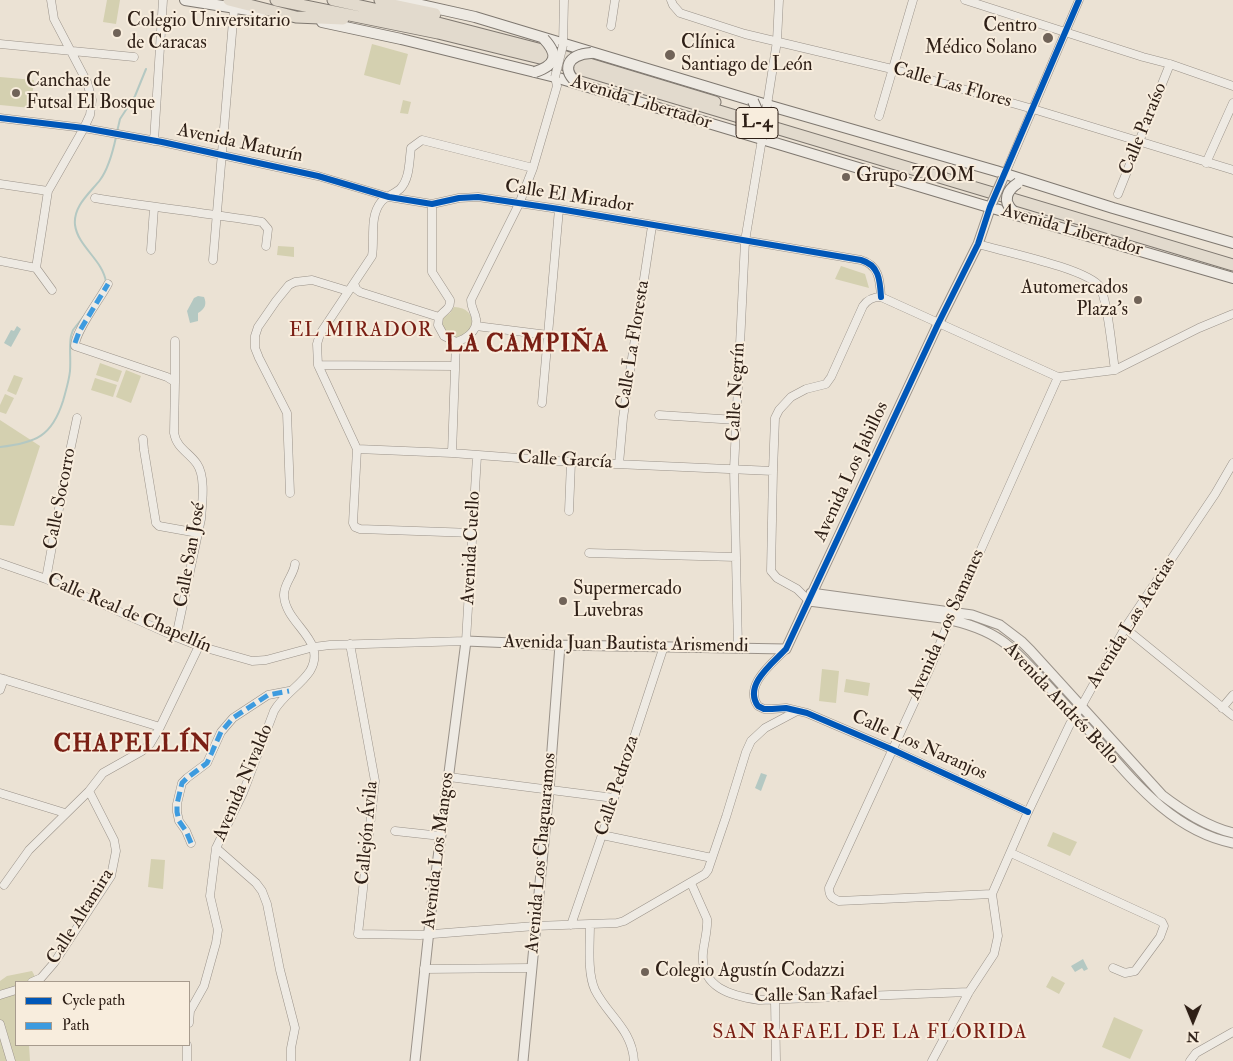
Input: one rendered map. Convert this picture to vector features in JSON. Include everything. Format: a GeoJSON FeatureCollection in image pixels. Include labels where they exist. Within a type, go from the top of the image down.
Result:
{"type":"FeatureCollection","features":[{"type":"Feature","properties":{"kind":"main road","name":"L-4"},"geometry":{"type":"LineString","coordinates":[[185,0],[232,4],[296,17],[338,18],[494,53],[533,56]]}},
{"type":"Feature","properties":{"kind":"main road","name":"Avenida Libertador"},"geometry":{"type":"LineString","coordinates":[[276,0],[438,33],[533,56],[1233,265]]}},
{"type":"Feature","properties":{"kind":"main road","name":"Avenida Libertador"},"geometry":{"type":"LineString","coordinates":[[333,0],[438,23],[546,51],[1233,257]]}},
{"type":"Feature","properties":{"kind":"main road","name":"L-4"},"geometry":{"type":"LineString","coordinates":[[380,0],[388,4],[526,41],[546,51]]}},
{"type":"Feature","properties":{"kind":"main road","name":"Avenida Libertador"},"geometry":{"type":"LineString","coordinates":[[399,0],[474,17],[1023,183],[1233,243]]}},
{"type":"Feature","properties":{"kind":"main road","name":"Avenida Libertador"},"geometry":{"type":"LineString","coordinates":[[296,17],[401,39],[555,77],[1233,278]]}},
{"type":"Feature","properties":{"kind":"main road"},"geometry":{"type":"LineString","coordinates":[[535,72],[547,68],[553,60],[551,47],[544,39]]}},
{"type":"Feature","properties":{"kind":"main road"},"geometry":{"type":"LineString","coordinates":[[580,85],[568,72],[569,64],[578,54],[591,53]]}},
{"type":"Feature","properties":{"kind":"main road","name":"L-4"},"geometry":{"type":"LineString","coordinates":[[738,132],[748,130],[756,122],[757,110],[753,101]]}},
{"type":"Feature","properties":{"kind":"main road"},"geometry":{"type":"LineString","coordinates":[[1016,213],[1007,204],[1007,195],[1011,188],[1023,183]]}},
{"type":"Feature","properties":{"kind":"street"},"geometry":{"type":"LineString","coordinates":[[36,268],[48,191],[84,128],[90,115],[92,100],[90,89],[54,19],[51,0]]}},
{"type":"Feature","properties":{"kind":"street"},"geometry":{"type":"LineString","coordinates":[[154,141],[163,0]]}},
{"type":"Feature","properties":{"kind":"street"},"geometry":{"type":"LineString","coordinates":[[456,342],[468,336],[476,326],[471,309],[471,300],[519,204],[533,168],[557,86],[555,77],[563,45],[564,0]]}},
{"type":"Feature","properties":{"kind":"street"},"geometry":{"type":"LineString","coordinates":[[611,26],[615,0]]}},
{"type":"Feature","properties":{"kind":"street"},"geometry":{"type":"LineString","coordinates":[[767,105],[777,41],[779,0]]}},
{"type":"Feature","properties":{"kind":"street"},"geometry":{"type":"LineString","coordinates":[[879,116],[913,0]]}},
{"type":"Feature","properties":{"kind":"street"},"geometry":{"type":"LineString","coordinates":[[965,0],[1170,64],[1233,86]]}},
{"type":"Feature","properties":{"kind":"street"},"geometry":{"type":"LineString","coordinates":[[1004,176],[1078,0]]}},
{"type":"Feature","properties":{"kind":"street","name":"Calle Las Flores"},"geometry":{"type":"LineString","coordinates":[[672,3],[680,13],[689,17],[745,34],[892,68],[1233,170]]}},
{"type":"Feature","properties":{"kind":"street"},"geometry":{"type":"LineString","coordinates":[[213,260],[223,154],[232,4]]}},
{"type":"Feature","properties":{"kind":"street"},"geometry":{"type":"LineString","coordinates":[[0,44],[134,57]]}},
{"type":"Feature","properties":{"kind":"street","name":"Calle Paraíso"},"geometry":{"type":"LineString","coordinates":[[1118,194],[1170,64]]}},
{"type":"Feature","properties":{"kind":"street"},"geometry":{"type":"LineString","coordinates":[[1206,163],[1233,103]]}},
{"type":"Feature","properties":{"kind":"street","name":"Calle Negrín"},"geometry":{"type":"LineString","coordinates":[[738,647],[734,469],[744,241],[767,105]]}},
{"type":"Feature","properties":{"kind":"street","name":"Avenida Maturín"},"geometry":{"type":"LineString","coordinates":[[0,118],[84,128],[223,154],[318,176],[389,197]]}},
{"type":"Feature","properties":{"kind":"street"},"geometry":{"type":"LineString","coordinates":[[473,533],[360,529],[355,527],[353,523],[357,449],[318,365],[317,344],[320,334],[372,256],[374,223],[377,210],[381,202],[401,188],[408,175],[411,148],[422,140],[533,168]]}},
{"type":"Feature","properties":{"kind":"street","name":"Avenida Los Jabillos"},"geometry":{"type":"LineString","coordinates":[[797,711],[786,708],[764,709],[758,706],[755,701],[755,691],[759,677],[786,649],[938,324],[978,244],[991,205],[1004,176]]}},
{"type":"Feature","properties":{"kind":"street"},"geometry":{"type":"LineString","coordinates":[[0,184],[48,191]]}},
{"type":"Feature","properties":{"kind":"street","name":"Calle El Mirador"},"geometry":{"type":"LineString","coordinates":[[389,197],[432,204],[459,198],[478,197],[867,261],[876,268],[879,275],[881,296]]}},
{"type":"Feature","properties":{"kind":"street"},"geometry":{"type":"LineString","coordinates":[[95,198],[154,208],[217,214],[262,222],[268,229],[266,246]]}},
{"type":"Feature","properties":{"kind":"street"},"geometry":{"type":"LineString","coordinates":[[432,204],[432,272],[450,304],[448,309],[439,317],[438,325],[444,336],[456,342]]}},
{"type":"Feature","properties":{"kind":"street"},"geometry":{"type":"LineString","coordinates":[[151,250],[154,208]]}},
{"type":"Feature","properties":{"kind":"street"},"geometry":{"type":"LineString","coordinates":[[542,404],[559,209]]}},
{"type":"Feature","properties":{"kind":"street","name":"Calle La Floresta"},"geometry":{"type":"LineString","coordinates":[[620,464],[623,418],[652,226]]}},
{"type":"Feature","properties":{"kind":"street"},"geometry":{"type":"LineString","coordinates":[[978,244],[1081,273],[1098,284],[1103,294],[1106,309],[1115,370]]}},
{"type":"Feature","properties":{"kind":"street"},"geometry":{"type":"LineString","coordinates":[[0,261],[36,268],[52,290]]}},
{"type":"Feature","properties":{"kind":"street"},"geometry":{"type":"LineString","coordinates":[[290,493],[287,413],[259,358],[255,336],[258,327],[276,301],[289,285],[295,282],[312,280],[348,291]]}},
{"type":"Feature","properties":{"kind":"street"},"geometry":{"type":"LineString","coordinates":[[354,283],[356,290],[360,292],[439,317]]}},
{"type":"Feature","properties":{"kind":"street"},"geometry":{"type":"LineString","coordinates":[[108,284],[79,332],[75,343],[76,346],[167,377],[176,382]]}},
{"type":"Feature","properties":{"kind":"street"},"geometry":{"type":"LineString","coordinates":[[810,597],[777,578],[772,571],[773,471],[776,418],[784,402],[797,393],[826,384],[866,301],[873,297],[881,296],[938,324],[1058,377],[1115,370],[1199,328],[1233,314]]}},
{"type":"Feature","properties":{"kind":"street"},"geometry":{"type":"LineString","coordinates":[[476,326],[548,335]]}},
{"type":"Feature","properties":{"kind":"street","name":"Calle San José"},"geometry":{"type":"LineString","coordinates":[[175,342],[174,433],[179,446],[197,464],[201,474],[203,503],[176,638]]}},
{"type":"Feature","properties":{"kind":"street"},"geometry":{"type":"LineString","coordinates":[[452,453],[456,342]]}},
{"type":"Feature","properties":{"kind":"street"},"geometry":{"type":"LineString","coordinates":[[318,365],[456,366]]}},
{"type":"Feature","properties":{"kind":"street","name":"Avenida Los Samanes"},"geometry":{"type":"LineString","coordinates":[[992,894],[839,900],[832,898],[829,888],[891,749],[930,668],[951,616],[1058,377]]}},
{"type":"Feature","properties":{"kind":"street"},"geometry":{"type":"LineString","coordinates":[[660,415],[736,420]]}},
{"type":"Feature","properties":{"kind":"street","name":"Calle Socorro"},"geometry":{"type":"LineString","coordinates":[[46,579],[77,418]]}},
{"type":"Feature","properties":{"kind":"street"},"geometry":{"type":"LineString","coordinates":[[143,439],[156,523],[159,526],[198,533]]}},
{"type":"Feature","properties":{"kind":"street","name":"Calle García"},"geometry":{"type":"LineString","coordinates":[[357,449],[452,453],[571,462],[773,471]]}},
{"type":"Feature","properties":{"kind":"street","name":"Avenida Cuello"},"geometry":{"type":"LineString","coordinates":[[466,641],[477,456]]}},
{"type":"Feature","properties":{"kind":"street"},"geometry":{"type":"LineString","coordinates":[[569,511],[571,462]]}},
{"type":"Feature","properties":{"kind":"street","name":"Avenida Las Acacias"},"geometry":{"type":"LineString","coordinates":[[992,894],[1028,812],[1075,715],[1125,628],[1233,463]]}},
{"type":"Feature","properties":{"kind":"street"},"geometry":{"type":"LineString","coordinates":[[589,553],[736,558]]}},
{"type":"Feature","properties":{"kind":"street","name":"Calle Real de Chapellín"},"geometry":{"type":"LineString","coordinates":[[0,563],[46,579],[176,638],[252,661],[259,661],[314,647],[350,644],[466,641]]}},
{"type":"Feature","properties":{"kind":"street"},"geometry":{"type":"LineString","coordinates":[[295,564],[294,571],[285,589],[285,601],[293,619],[314,647]]}},
{"type":"Feature","properties":{"kind":"street","name":"Avenida Andrés Bello"},"geometry":{"type":"LineString","coordinates":[[810,597],[951,616],[966,613],[1000,625],[1011,632],[1031,651],[1162,794],[1184,811],[1207,825],[1233,833]]}},
{"type":"Feature","properties":{"kind":"street","name":"Avenida Andrés Bello"},"geometry":{"type":"LineString","coordinates":[[951,616],[962,623],[1001,640],[1027,663],[1138,786],[1165,811],[1202,832],[1233,843]]}},
{"type":"Feature","properties":{"kind":"street"},"geometry":{"type":"LineString","coordinates":[[1125,628],[1233,716]]}},
{"type":"Feature","properties":{"kind":"street","name":"Avenida Juan Bautista Arismendi"},"geometry":{"type":"LineString","coordinates":[[466,641],[560,645],[786,649]]}},
{"type":"Feature","properties":{"kind":"street","name":"Avenida Los Mangos"},"geometry":{"type":"LineString","coordinates":[[415,1061],[428,934],[466,641]]}},
{"type":"Feature","properties":{"kind":"street","name":"Callejón Ávila"},"geometry":{"type":"LineString","coordinates":[[350,644],[375,782],[358,934],[428,934]]}},
{"type":"Feature","properties":{"kind":"street","name":"Avenida Los Chaguaramos"},"geometry":{"type":"LineString","coordinates":[[523,1061],[549,789],[560,645]]}},
{"type":"Feature","properties":{"kind":"street"},"geometry":{"type":"LineString","coordinates":[[4,885],[29,850],[89,791],[103,773],[142,751],[150,744],[160,728],[199,646]]}},
{"type":"Feature","properties":{"kind":"street","name":"Calle Pedroza"},"geometry":{"type":"LineString","coordinates":[[571,925],[664,646]]}},
{"type":"Feature","properties":{"kind":"street","name":"Avenida Nivaldo"},"geometry":{"type":"LineString","coordinates":[[190,1011],[206,980],[216,943],[218,930],[210,896],[216,848],[243,793],[274,711],[309,672],[314,658],[314,647]]}},
{"type":"Feature","properties":{"kind":"street"},"geometry":{"type":"LineString","coordinates":[[0,690],[2,678],[160,728]]}},
{"type":"Feature","properties":{"kind":"street"},"geometry":{"type":"LineString","coordinates":[[191,843],[179,821],[177,812],[182,783],[207,763],[221,732],[233,718],[268,695],[290,692]]}},
{"type":"Feature","properties":{"kind":"street"},"geometry":{"type":"LineString","coordinates":[[1222,708],[1233,695]]}},
{"type":"Feature","properties":{"kind":"street"},"geometry":{"type":"LineString","coordinates":[[428,934],[536,926],[617,923],[624,921],[691,883],[705,874],[712,858],[746,752],[751,742],[765,728],[797,711]]}},
{"type":"Feature","properties":{"kind":"street","name":"Calle Los Naranjos"},"geometry":{"type":"LineString","coordinates":[[797,711],[807,713],[891,749],[1028,812]]}},
{"type":"Feature","properties":{"kind":"street"},"geometry":{"type":"LineString","coordinates":[[449,777],[614,798]]}},
{"type":"Feature","properties":{"kind":"street","name":"Calle Altamira"},"geometry":{"type":"LineString","coordinates":[[34,981],[40,978],[54,963],[111,876],[116,851],[114,840],[89,791]]}},
{"type":"Feature","properties":{"kind":"street"},"geometry":{"type":"LineString","coordinates":[[0,793],[65,813]]}},
{"type":"Feature","properties":{"kind":"street"},"geometry":{"type":"LineString","coordinates":[[395,831],[441,836]]}},
{"type":"Feature","properties":{"kind":"street"},"geometry":{"type":"LineString","coordinates":[[602,835],[712,858]]}},
{"type":"Feature","properties":{"kind":"street"},"geometry":{"type":"LineString","coordinates":[[216,848],[256,883],[262,891],[267,904],[280,970],[295,1028],[291,1048],[292,1061]]}},
{"type":"Feature","properties":{"kind":"street"},"geometry":{"type":"LineString","coordinates":[[1011,853],[1162,922],[1164,926],[1160,937],[1135,971],[1125,973],[1113,968]]}},
{"type":"Feature","properties":{"kind":"street","name":"Calle San Rafael"},"geometry":{"type":"LineString","coordinates":[[691,883],[708,925],[702,955],[704,966],[713,984],[730,994],[759,1000],[776,1000],[969,992]]}},
{"type":"Feature","properties":{"kind":"street"},"geometry":{"type":"LineString","coordinates":[[932,1061],[969,992],[994,954],[998,941],[992,894]]}},
{"type":"Feature","properties":{"kind":"street"},"geometry":{"type":"LineString","coordinates":[[590,924],[591,979],[594,989],[625,1030],[634,1054],[634,1061]]}},
{"type":"Feature","properties":{"kind":"street"},"geometry":{"type":"LineString","coordinates":[[424,969],[532,968]]}},
{"type":"Feature","properties":{"kind":"street"},"geometry":{"type":"LineString","coordinates":[[0,995],[15,990]]}},
{"type":"Feature","properties":{"kind":"street"},"geometry":{"type":"LineString","coordinates":[[776,1000],[776,1061]]}},
{"type":"Feature","properties":{"kind":"street"},"geometry":{"type":"LineString","coordinates":[[0,1024],[11,1061]]}},
{"type":"Feature","properties":{"kind":"street"},"geometry":{"type":"LineString","coordinates":[[1190,1061],[1196,1053],[1233,1032]]}},
{"type":"Feature","properties":{"kind":"street"},"geometry":{"type":"LineString","coordinates":[[187,1061],[188,1046]]}},
{"type":"Feature","properties":{"kind":"shaded area"},"geometry":{"type":"Polygon","coordinates":[[[107,0],[120,0],[116,24],[103,22],[107,0]]]}},
{"type":"Feature","properties":{"kind":"shaded area"},"geometry":{"type":"Polygon","coordinates":[[[372,44],[408,54],[400,85],[364,75],[372,44]]]}},
{"type":"Feature","properties":{"kind":"shaded area","name":"Canchas de Futsal El Bosque"},"geometry":{"type":"Polygon","coordinates":[[[0,77],[34,80],[31,108],[0,105],[0,77]]]}},
{"type":"Feature","properties":{"kind":"shaded area"},"geometry":{"type":"Polygon","coordinates":[[[403,100],[411,102],[408,114],[400,113],[403,100]]]}},
{"type":"Feature","properties":{"kind":"shaded area"},"geometry":{"type":"Polygon","coordinates":[[[278,246],[294,247],[294,257],[277,255],[278,246]]]}},
{"type":"Feature","properties":{"kind":"shaded area"},"geometry":{"type":"Polygon","coordinates":[[[841,266],[865,274],[869,288],[835,279],[841,266]]]}},
{"type":"Feature","properties":{"kind":"shaded area"},"geometry":{"type":"Polygon","coordinates":[[[198,296],[204,297],[205,306],[198,313],[198,321],[190,323],[187,311],[194,298],[198,296]]]}},
{"type":"Feature","properties":{"kind":"shaded area"},"geometry":{"type":"Polygon","coordinates":[[[454,307],[469,313],[472,319],[472,326],[469,331],[458,337],[446,332],[441,322],[441,319],[450,313],[454,307]]]}},
{"type":"Feature","properties":{"kind":"shaded area"},"geometry":{"type":"Polygon","coordinates":[[[17,326],[21,329],[11,347],[4,343],[11,330],[14,331],[17,326]]]}},
{"type":"Feature","properties":{"kind":"shaded area"},"geometry":{"type":"Polygon","coordinates":[[[100,363],[122,371],[118,382],[96,375],[100,363]]]}},
{"type":"Feature","properties":{"kind":"shaded area"},"geometry":{"type":"Polygon","coordinates":[[[126,370],[141,376],[131,403],[116,397],[126,370]]]}},
{"type":"Feature","properties":{"kind":"shaded area"},"geometry":{"type":"Polygon","coordinates":[[[14,375],[23,378],[16,395],[7,391],[14,375]]]}},
{"type":"Feature","properties":{"kind":"shaded area"},"geometry":{"type":"Polygon","coordinates":[[[95,378],[117,385],[113,397],[91,390],[95,378]]]}},
{"type":"Feature","properties":{"kind":"shaded area"},"geometry":{"type":"Polygon","coordinates":[[[5,394],[14,398],[6,414],[0,412],[0,405],[5,394]]]}},
{"type":"Feature","properties":{"kind":"shaded area"},"geometry":{"type":"Polygon","coordinates":[[[0,420],[40,446],[14,526],[0,525],[0,420]]]}},
{"type":"Feature","properties":{"kind":"shaded area"},"geometry":{"type":"Polygon","coordinates":[[[822,669],[839,671],[836,703],[819,701],[822,669]]]}},
{"type":"Feature","properties":{"kind":"shaded area"},"geometry":{"type":"Polygon","coordinates":[[[846,679],[870,683],[868,696],[844,692],[846,679]]]}},
{"type":"Feature","properties":{"kind":"shaded area"},"geometry":{"type":"Polygon","coordinates":[[[761,773],[767,775],[761,791],[755,788],[761,773]]]}},
{"type":"Feature","properties":{"kind":"shaded area"},"geometry":{"type":"Polygon","coordinates":[[[1053,832],[1077,842],[1070,856],[1047,846],[1053,832]]]}},
{"type":"Feature","properties":{"kind":"shaded area"},"geometry":{"type":"Polygon","coordinates":[[[151,859],[165,860],[163,889],[148,887],[151,859]]]}},
{"type":"Feature","properties":{"kind":"shaded area"},"geometry":{"type":"Polygon","coordinates":[[[1083,959],[1088,969],[1084,971],[1082,968],[1075,972],[1071,966],[1083,959]]]}},
{"type":"Feature","properties":{"kind":"shaded area"},"geometry":{"type":"Polygon","coordinates":[[[32,971],[37,981],[15,981],[15,1046],[29,1046],[30,1061],[0,1061],[0,981],[7,976],[32,971]]]}},
{"type":"Feature","properties":{"kind":"shaded area"},"geometry":{"type":"Polygon","coordinates":[[[1052,976],[1065,983],[1059,994],[1046,987],[1052,976]]]}},
{"type":"Feature","properties":{"kind":"shaded area"},"geometry":{"type":"Polygon","coordinates":[[[1114,1017],[1143,1030],[1130,1059],[1102,1047],[1114,1017]]]}},
{"type":"Feature","properties":{"kind":"waterway"},"geometry":{"type":"LineString","coordinates":[[117,132],[120,119],[135,96],[146,69]]}},
{"type":"Feature","properties":{"kind":"waterway"},"geometry":{"type":"LineString","coordinates":[[106,282],[100,267],[77,233],[75,218],[79,206],[106,170],[116,137]]}},
{"type":"Feature","properties":{"kind":"waterway"},"geometry":{"type":"LineString","coordinates":[[0,447],[33,440],[41,436],[54,422],[59,413],[69,378],[71,336],[73,330],[84,316]]}},
{"type":"Feature","properties":{"kind":"marked path"},"geometry":{"type":"LineString","coordinates":[[75,343],[79,332],[108,284]]}},
{"type":"Feature","properties":{"kind":"marked path"},"geometry":{"type":"LineString","coordinates":[[191,843],[179,821],[177,812],[182,783],[207,763],[221,732],[233,718],[268,695],[289,691]]}},
{"type":"Feature","properties":{"kind":"cycle path"},"geometry":{"type":"LineString","coordinates":[[1028,812],[807,713],[786,708],[764,709],[758,706],[754,698],[754,690],[761,675],[786,649],[938,324],[978,244],[990,207],[1079,0]]}},
{"type":"Feature","properties":{"kind":"cycle path"},"geometry":{"type":"LineString","coordinates":[[0,118],[84,128],[162,142],[318,176],[389,197],[432,204],[459,198],[478,197],[861,260],[867,262],[875,269],[879,279],[881,297]]}},
{"type":"Feature","properties":{"kind":"place","name":"Colegio Universitario de Caracas"},"geometry":{"type":"Point","coordinates":[117,33]}},
{"type":"Feature","properties":{"kind":"place","name":"Centro Médico Solano"},"geometry":{"type":"Point","coordinates":[1048,38]}},
{"type":"Feature","properties":{"kind":"place","name":"Clínica Santiago de León"},"geometry":{"type":"Point","coordinates":[670,55]}},
{"type":"Feature","properties":{"kind":"place","name":"Canchas de Futsal El Bosque"},"geometry":{"type":"Point","coordinates":[16,93]}},
{"type":"Feature","properties":{"kind":"place","name":"Grupo ZOOM"},"geometry":{"type":"Point","coordinates":[846,177]}},
{"type":"Feature","properties":{"kind":"place","name":"Automercados Plaza's"},"geometry":{"type":"Point","coordinates":[1138,300]}},
{"type":"Feature","properties":{"kind":"place","name":"Supermercado Luvebras"},"geometry":{"type":"Point","coordinates":[563,601]}},
{"type":"Feature","properties":{"kind":"place","name":"Colegio Agustín Codazzi"},"geometry":{"type":"Point","coordinates":[645,972]}},
{"type":"Feature","properties":{"kind":"district","name":"EL MIRADOR"},"geometry":{"type":"Point","coordinates":[361,332]}},
{"type":"Feature","properties":{"kind":"district","name":"LA CAMPIÑA"},"geometry":{"type":"Point","coordinates":[527,346]}},
{"type":"Feature","properties":{"kind":"district","name":"CHAPELLÍN"},"geometry":{"type":"Point","coordinates":[133,746]}},
{"type":"Feature","properties":{"kind":"district","name":"SAN RAFAEL DE LA FLORIDA"},"geometry":{"type":"Point","coordinates":[870,1034]}}]}
